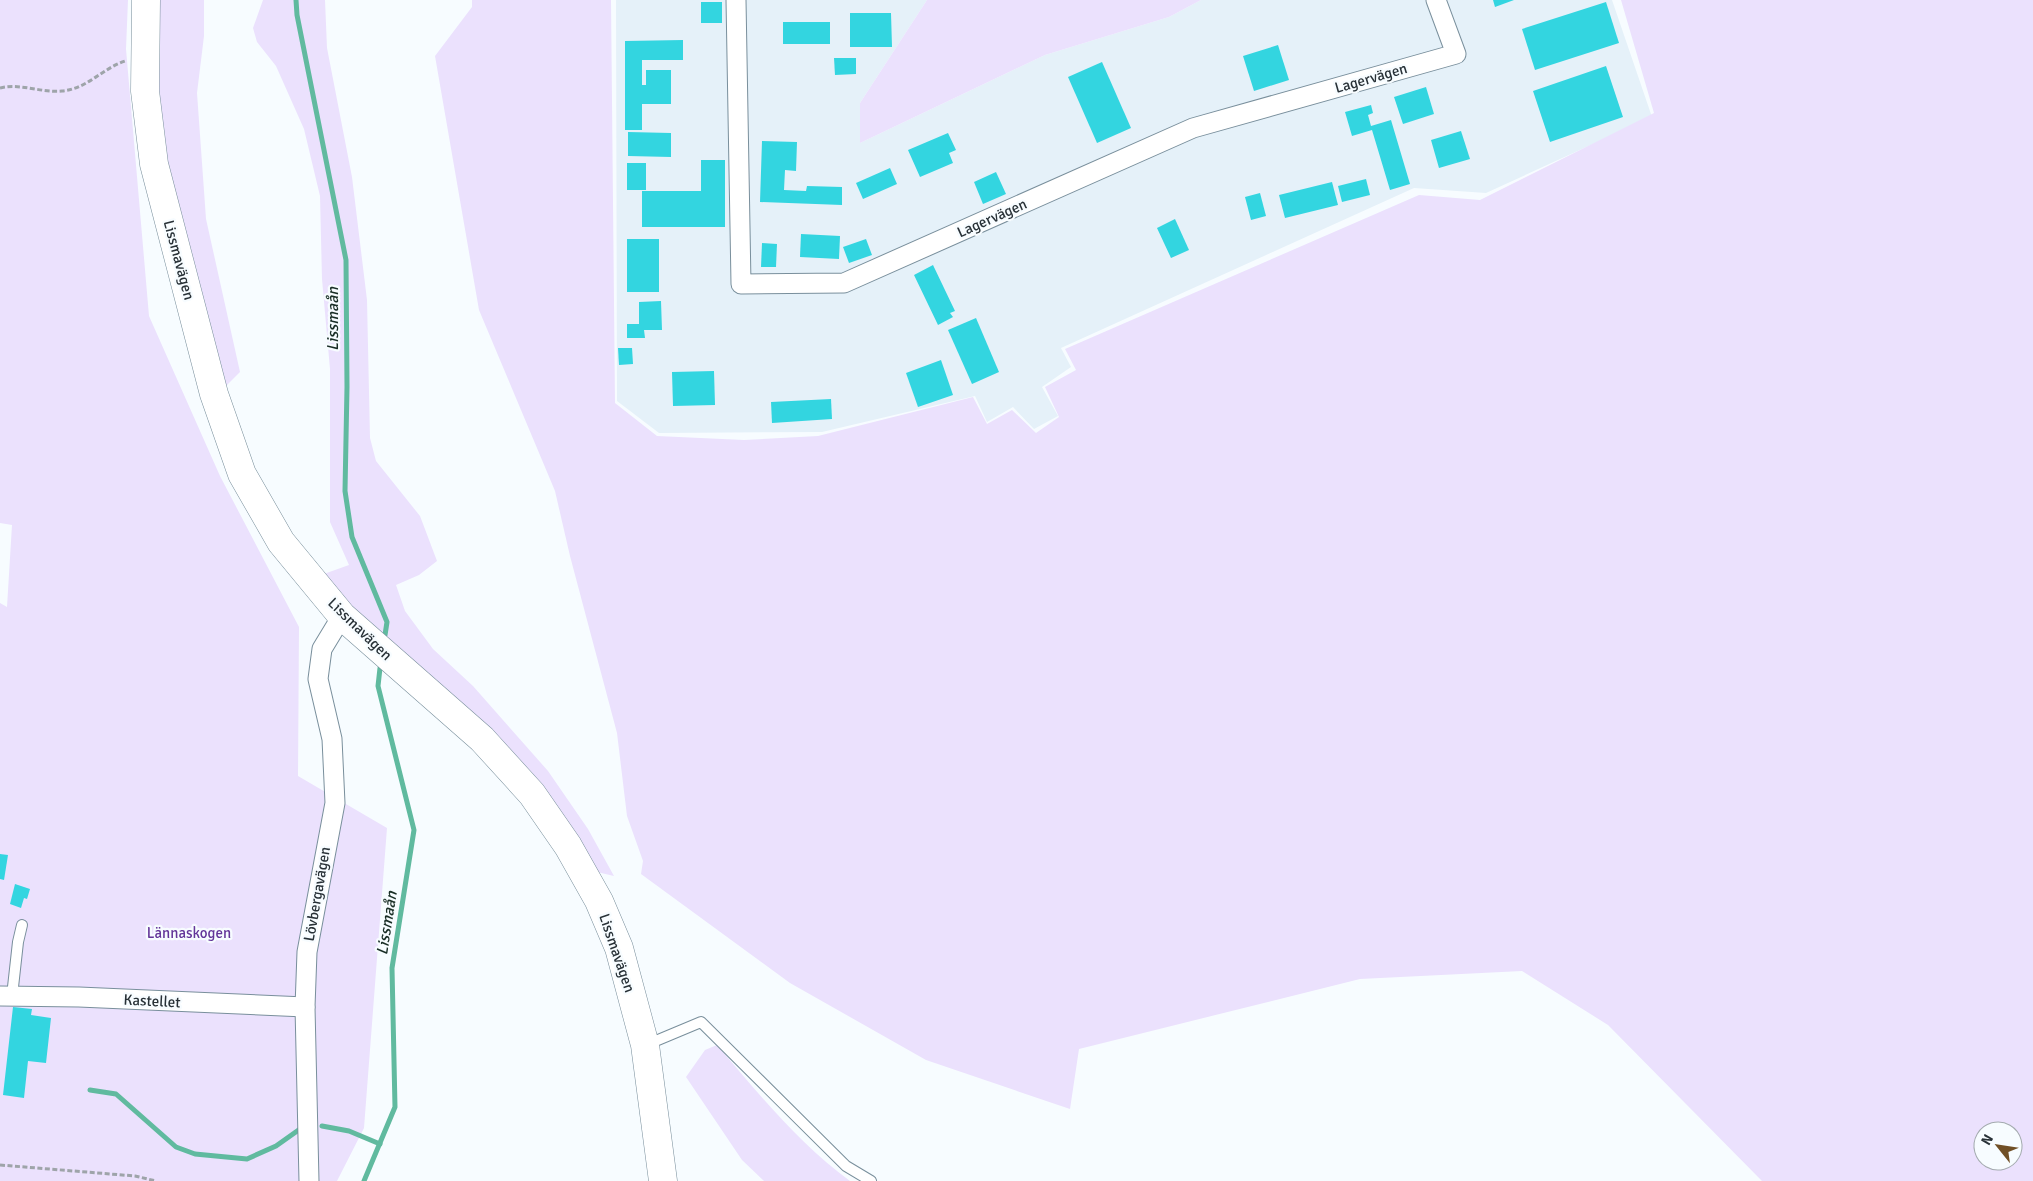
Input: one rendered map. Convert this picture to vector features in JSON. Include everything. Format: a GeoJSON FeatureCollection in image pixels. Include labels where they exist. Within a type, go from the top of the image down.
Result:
{"type":"FeatureCollection","features":[{"type":"Feature","properties":{"kind":"street","name":"Lissmavägen"},"geometry":{"type":"LineString","coordinates":[[146,0],[145,91],[154,164],[214,394],[242,474],[281,542],[342,616],[482,739],[532,794],[568,846],[599,901],[619,948],[645,1045],[663,1181]]}},
{"type":"Feature","properties":{"kind":"street","name":"Lagervägen"},"geometry":{"type":"LineString","coordinates":[[736,0],[741,284],[844,283],[1193,128],[1456,54],[1436,0]]}},
{"type":"Feature","properties":{"kind":"street","name":"Lövbergavägen"},"geometry":{"type":"LineString","coordinates":[[309,1181],[305,1007],[307,952],[335,803],[332,739],[318,679],[322,649],[342,616]]}},
{"type":"Feature","properties":{"kind":"street","name":"Kastellet"},"geometry":{"type":"LineString","coordinates":[[6,996],[305,1007]]}},
{"type":"Feature","properties":{"kind":"lane"},"geometry":{"type":"LineString","coordinates":[[6,996],[22,924]]}},
{"type":"Feature","properties":{"kind":"lane"},"geometry":{"type":"LineString","coordinates":[[645,1045],[701,1022],[846,1166],[871,1181]]}},
{"type":"Feature","properties":{"kind":"path"},"geometry":{"type":"LineString","coordinates":[[0,88],[11,85],[62,91],[88,83],[120,62],[145,55]]}},
{"type":"Feature","properties":{"kind":"path"},"geometry":{"type":"LineString","coordinates":[[0,1165],[135,1176],[156,1181]]}},
{"type":"Feature","properties":{"kind":"shaded area"},"geometry":{"type":"Polygon","coordinates":[[[616,0],[927,0],[860,103],[860,143],[1045,55],[1169,17],[1201,0],[1612,0],[1652,117],[1486,193],[1414,188],[1061,348],[1071,367],[1042,387],[1058,416],[1034,429],[1013,407],[987,422],[975,396],[822,432],[659,433],[617,401],[616,0]]]}},
{"type":"Feature","properties":{"kind":"green space","name":"Lännaskogen"},"geometry":{"type":"Polygon","coordinates":[[[0,0],[128,0],[126,49],[149,316],[220,476],[299,627],[298,776],[387,828],[364,1128],[337,1181],[0,1181],[0,603],[7,607],[12,525],[0,523],[0,0]]]}},
{"type":"Feature","properties":{"kind":"green space"},"geometry":{"type":"Polygon","coordinates":[[[158,0],[204,0],[204,36],[197,93],[206,219],[240,372],[221,391],[174,205],[157,109],[158,0]]]}},
{"type":"Feature","properties":{"kind":"green space"},"geometry":{"type":"Polygon","coordinates":[[[263,0],[325,0],[327,48],[352,177],[367,300],[370,438],[376,461],[420,516],[437,561],[419,575],[396,585],[405,611],[433,649],[473,686],[548,771],[588,829],[614,876],[597,872],[398,652],[321,575],[349,565],[330,522],[330,369],[322,279],[320,196],[304,129],[276,66],[257,42],[253,28],[263,0]]]}},
{"type":"Feature","properties":{"kind":"green space"},"geometry":{"type":"Polygon","coordinates":[[[472,0],[611,0],[615,403],[657,436],[744,440],[818,436],[973,397],[987,424],[1012,410],[1036,433],[1059,417],[1045,387],[1076,370],[1065,349],[1419,195],[1480,200],[1654,113],[1621,0],[2033,0],[2033,1181],[1762,1181],[1608,1025],[1522,971],[1360,979],[1079,1049],[1070,1109],[926,1060],[790,983],[641,874],[643,861],[627,816],[617,733],[570,556],[555,491],[479,310],[435,56],[472,7],[472,0]]]}},
{"type":"Feature","properties":{"kind":"green space"},"geometry":{"type":"Polygon","coordinates":[[[927,0],[1201,0],[1169,17],[1045,55],[860,143],[860,103],[927,0]]]}},
{"type":"Feature","properties":{"kind":"green space"},"geometry":{"type":"Polygon","coordinates":[[[717,1045],[796,1134],[813,1151],[850,1181],[764,1181],[742,1160],[686,1077],[705,1050],[717,1045]]]}},
{"type":"Feature","properties":{"kind":"building"},"geometry":{"type":"Polygon","coordinates":[[[1493,0],[1514,0],[1495,7],[1493,0]]]}},
{"type":"Feature","properties":{"kind":"building"},"geometry":{"type":"Polygon","coordinates":[[[701,2],[722,2],[722,23],[701,23],[701,2]]]}},
{"type":"Feature","properties":{"kind":"building"},"geometry":{"type":"Polygon","coordinates":[[[1606,2],[1619,43],[1535,70],[1522,29],[1606,2]]]}},
{"type":"Feature","properties":{"kind":"building"},"geometry":{"type":"Polygon","coordinates":[[[850,13],[891,13],[892,47],[850,47],[850,13]]]}},
{"type":"Feature","properties":{"kind":"building"},"geometry":{"type":"Polygon","coordinates":[[[783,22],[830,22],[830,44],[783,44],[783,22]]]}},
{"type":"Feature","properties":{"kind":"building"},"geometry":{"type":"Polygon","coordinates":[[[683,40],[683,60],[642,60],[642,85],[646,85],[646,70],[671,70],[671,104],[642,104],[642,130],[625,130],[625,41],[683,40]]]}},
{"type":"Feature","properties":{"kind":"building"},"geometry":{"type":"Polygon","coordinates":[[[1278,45],[1289,80],[1254,91],[1243,56],[1278,45]]]}},
{"type":"Feature","properties":{"kind":"building"},"geometry":{"type":"Polygon","coordinates":[[[834,58],[856,58],[856,74],[835,75],[834,58]]]}},
{"type":"Feature","properties":{"kind":"building"},"geometry":{"type":"Polygon","coordinates":[[[1102,62],[1131,128],[1097,143],[1068,77],[1102,62]]]}},
{"type":"Feature","properties":{"kind":"building"},"geometry":{"type":"Polygon","coordinates":[[[1606,66],[1623,117],[1550,142],[1533,91],[1606,66]]]}},
{"type":"Feature","properties":{"kind":"building"},"geometry":{"type":"Polygon","coordinates":[[[1426,87],[1434,114],[1403,124],[1394,97],[1426,87]]]}},
{"type":"Feature","properties":{"kind":"building"},"geometry":{"type":"Polygon","coordinates":[[[1371,105],[1373,113],[1368,115],[1371,126],[1391,120],[1410,184],[1390,190],[1372,130],[1352,136],[1345,112],[1371,105]]]}},
{"type":"Feature","properties":{"kind":"building"},"geometry":{"type":"Polygon","coordinates":[[[1461,131],[1470,159],[1439,168],[1431,140],[1461,131]]]}},
{"type":"Feature","properties":{"kind":"building"},"geometry":{"type":"Polygon","coordinates":[[[628,132],[671,133],[671,157],[628,156],[628,132]]]}},
{"type":"Feature","properties":{"kind":"building"},"geometry":{"type":"Polygon","coordinates":[[[948,133],[956,150],[949,153],[953,163],[920,177],[908,150],[948,133]]]}},
{"type":"Feature","properties":{"kind":"building"},"geometry":{"type":"Polygon","coordinates":[[[762,141],[797,142],[796,171],[785,170],[784,190],[806,191],[807,186],[842,187],[842,205],[760,202],[762,141]]]}},
{"type":"Feature","properties":{"kind":"building"},"geometry":{"type":"Polygon","coordinates":[[[701,160],[725,160],[725,227],[642,227],[642,191],[701,191],[701,160]]]}},
{"type":"Feature","properties":{"kind":"building"},"geometry":{"type":"Polygon","coordinates":[[[627,163],[646,163],[646,190],[627,190],[627,163]]]}},
{"type":"Feature","properties":{"kind":"building"},"geometry":{"type":"Polygon","coordinates":[[[890,168],[897,184],[863,199],[856,183],[890,168]]]}},
{"type":"Feature","properties":{"kind":"building"},"geometry":{"type":"Polygon","coordinates":[[[996,172],[1006,194],[983,204],[974,182],[996,172]]]}},
{"type":"Feature","properties":{"kind":"building"},"geometry":{"type":"Polygon","coordinates":[[[1366,179],[1370,195],[1342,202],[1338,186],[1366,179]]]}},
{"type":"Feature","properties":{"kind":"building"},"geometry":{"type":"Polygon","coordinates":[[[1332,182],[1338,205],[1285,218],[1279,195],[1332,182]]]}},
{"type":"Feature","properties":{"kind":"building"},"geometry":{"type":"Polygon","coordinates":[[[1260,193],[1266,216],[1251,220],[1245,197],[1260,193]]]}},
{"type":"Feature","properties":{"kind":"building"},"geometry":{"type":"Polygon","coordinates":[[[1175,219],[1189,250],[1171,258],[1157,228],[1175,219]]]}},
{"type":"Feature","properties":{"kind":"building"},"geometry":{"type":"Polygon","coordinates":[[[801,234],[840,236],[839,259],[800,257],[801,234]]]}},
{"type":"Feature","properties":{"kind":"building"},"geometry":{"type":"Polygon","coordinates":[[[627,239],[659,239],[659,292],[627,292],[627,239]]]}},
{"type":"Feature","properties":{"kind":"building"},"geometry":{"type":"Polygon","coordinates":[[[866,239],[872,255],[849,263],[843,247],[866,239]]]}},
{"type":"Feature","properties":{"kind":"building"},"geometry":{"type":"Polygon","coordinates":[[[762,243],[777,244],[776,267],[761,267],[762,243]]]}},
{"type":"Feature","properties":{"kind":"building"},"geometry":{"type":"Polygon","coordinates":[[[933,265],[955,311],[950,313],[953,317],[938,325],[914,275],[933,265]]]}},
{"type":"Feature","properties":{"kind":"building"},"geometry":{"type":"Polygon","coordinates":[[[661,301],[662,330],[644,330],[645,338],[627,338],[627,324],[639,324],[639,302],[661,301]]]}},
{"type":"Feature","properties":{"kind":"building"},"geometry":{"type":"Polygon","coordinates":[[[976,318],[999,372],[972,384],[948,330],[976,318]]]}},
{"type":"Feature","properties":{"kind":"building"},"geometry":{"type":"Polygon","coordinates":[[[618,348],[632,348],[633,364],[619,365],[618,348]]]}},
{"type":"Feature","properties":{"kind":"building"},"geometry":{"type":"Polygon","coordinates":[[[941,360],[953,395],[918,407],[906,373],[941,360]]]}},
{"type":"Feature","properties":{"kind":"building"},"geometry":{"type":"Polygon","coordinates":[[[714,371],[715,405],[673,406],[672,372],[714,371]]]}},
{"type":"Feature","properties":{"kind":"building"},"geometry":{"type":"Polygon","coordinates":[[[831,399],[832,419],[772,423],[771,402],[831,399]]]}},
{"type":"Feature","properties":{"kind":"building"},"geometry":{"type":"Polygon","coordinates":[[[0,854],[8,855],[4,880],[0,879],[0,854]]]}},
{"type":"Feature","properties":{"kind":"building"},"geometry":{"type":"Polygon","coordinates":[[[15,884],[30,889],[27,899],[24,898],[21,908],[10,904],[15,884]]]}},
{"type":"Feature","properties":{"kind":"building"},"geometry":{"type":"Polygon","coordinates":[[[13,1007],[32,1009],[31,1015],[51,1018],[46,1063],[28,1061],[24,1098],[3,1095],[13,1007]]]}},
{"type":"Feature","properties":{"kind":"waterway","name":"Lissmaån"},"geometry":{"type":"LineString","coordinates":[[296,0],[297,15],[346,260],[347,387],[345,491],[352,537],[387,622],[385,635]]}},
{"type":"Feature","properties":{"kind":"waterway","name":"Lissmaån"},"geometry":{"type":"LineString","coordinates":[[364,1181],[395,1107],[392,968],[414,830],[378,686],[380,668]]}},
{"type":"Feature","properties":{"kind":"waterway"},"geometry":{"type":"LineString","coordinates":[[90,1090],[116,1094],[176,1147],[195,1154],[247,1159],[276,1146],[300,1129]]}},
{"type":"Feature","properties":{"kind":"waterway"},"geometry":{"type":"LineString","coordinates":[[322,1126],[349,1131],[380,1144]]}}]}
